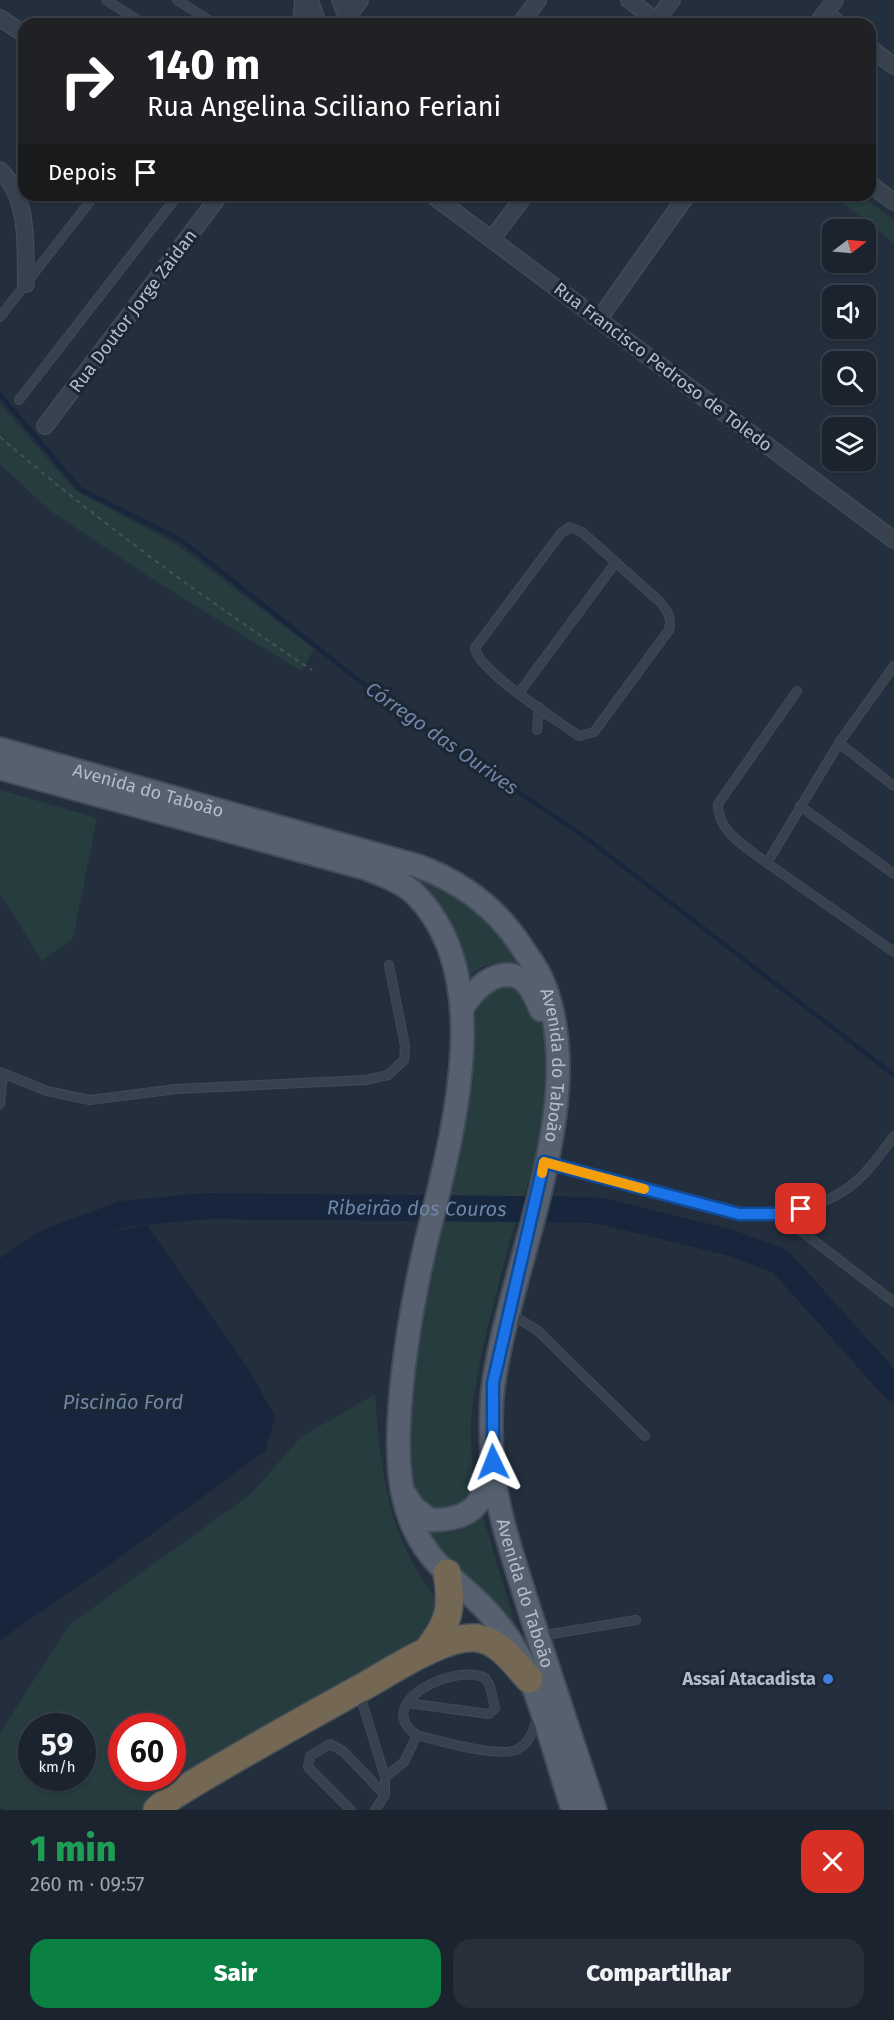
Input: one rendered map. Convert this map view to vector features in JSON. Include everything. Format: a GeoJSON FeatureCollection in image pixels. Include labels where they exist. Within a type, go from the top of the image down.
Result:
{"type":"FeatureCollection","features":[{"type":"Feature","properties":{"kind":"highway"},"geometry":{"type":"LineString","coordinates":[[427,1651],[446,1624],[451,1609],[447,1573]]}},
{"type":"Feature","properties":{"kind":"highway"},"geometry":{"type":"LineString","coordinates":[[157,1810],[171,1797],[213,1771],[427,1651],[460,1640],[474,1638],[489,1641],[505,1652],[529,1679]]}},
{"type":"Feature","properties":{"kind":"main road","name":"Avenida do Taboão"},"geometry":{"type":"LineString","coordinates":[[0,749],[447,876],[479,897],[510,928],[527,972],[530,987],[556,1041],[556,1102],[543,1170],[493,1383],[493,1462],[502,1513],[538,1636],[595,1810]]}},
{"type":"Feature","properties":{"kind":"main road","name":"Avenida do Taboão"},"geometry":{"type":"LineString","coordinates":[[0,768],[368,869],[394,879],[413,892],[433,916],[443,935],[462,1010],[463,1042],[446,1169],[425,1247],[405,1354],[399,1423],[400,1487],[411,1524],[431,1556],[495,1621],[521,1658],[573,1810]]}},
{"type":"Feature","properties":{"kind":"main road"},"geometry":{"type":"LineString","coordinates":[[462,1010],[470,996],[491,979],[527,972]]}},
{"type":"Feature","properties":{"kind":"main road"},"geometry":{"type":"LineString","coordinates":[[400,1487],[413,1507],[430,1520],[461,1517],[482,1498],[493,1462]]}},
{"type":"Feature","properties":{"kind":"street"},"geometry":{"type":"LineString","coordinates":[[302,18],[303,0]]}},
{"type":"Feature","properties":{"kind":"street"},"geometry":{"type":"LineString","coordinates":[[310,0],[316,18]]}},
{"type":"Feature","properties":{"kind":"street"},"geometry":{"type":"LineString","coordinates":[[340,0],[344,18]]}},
{"type":"Feature","properties":{"kind":"street"},"geometry":{"type":"LineString","coordinates":[[347,18],[360,0]]}},
{"type":"Feature","properties":{"kind":"street"},"geometry":{"type":"LineString","coordinates":[[524,18],[538,0]]}},
{"type":"Feature","properties":{"kind":"street"},"geometry":{"type":"LineString","coordinates":[[629,0],[650,18]]}},
{"type":"Feature","properties":{"kind":"street"},"geometry":{"type":"LineString","coordinates":[[659,18],[672,0]]}},
{"type":"Feature","properties":{"kind":"street"},"geometry":{"type":"LineString","coordinates":[[821,18],[835,0]]}},
{"type":"Feature","properties":{"kind":"street"},"geometry":{"type":"LineString","coordinates":[[0,18],[18,30]]}},
{"type":"Feature","properties":{"kind":"street"},"geometry":{"type":"LineString","coordinates":[[876,52],[894,66]]}},
{"type":"Feature","properties":{"kind":"street"},"geometry":{"type":"LineString","coordinates":[[0,170],[15,188],[18,197]]}},
{"type":"Feature","properties":{"kind":"street"},"geometry":{"type":"LineString","coordinates":[[876,188],[894,202]]}},
{"type":"Feature","properties":{"kind":"street"},"geometry":{"type":"LineString","coordinates":[[19,201],[24,215],[26,284]]}},
{"type":"Feature","properties":{"kind":"street","name":"Rua Doutor Jorge Zaidan"},"geometry":{"type":"LineString","coordinates":[[45,426],[215,201]]}},
{"type":"Feature","properties":{"kind":"street","name":"Rua Francisco Pedroso de Toledo"},"geometry":{"type":"LineString","coordinates":[[440,201],[894,540]]}},
{"type":"Feature","properties":{"kind":"street"},"geometry":{"type":"LineString","coordinates":[[492,239],[520,201]]}},
{"type":"Feature","properties":{"kind":"street"},"geometry":{"type":"LineString","coordinates":[[599,319],[683,201]]}},
{"type":"Feature","properties":{"kind":"lane"},"geometry":{"type":"LineString","coordinates":[[106,0],[134,18]]}},
{"type":"Feature","properties":{"kind":"lane"},"geometry":{"type":"LineString","coordinates":[[181,1],[206,18]]}},
{"type":"Feature","properties":{"kind":"lane"},"geometry":{"type":"LineString","coordinates":[[2,311],[26,284],[90,201]]}},
{"type":"Feature","properties":{"kind":"lane"},"geometry":{"type":"LineString","coordinates":[[19,400],[173,201]]}},
{"type":"Feature","properties":{"kind":"lane"},"geometry":{"type":"LineString","coordinates":[[576,528],[616,562],[660,602],[669,614],[669,630],[589,735],[579,736],[519,693],[480,661],[475,648],[565,529],[576,528]]}},
{"type":"Feature","properties":{"kind":"lane"},"geometry":{"type":"LineString","coordinates":[[519,693],[616,562]]}},
{"type":"Feature","properties":{"kind":"lane"},"geometry":{"type":"LineString","coordinates":[[767,863],[839,743],[894,666]]}},
{"type":"Feature","properties":{"kind":"lane"},"geometry":{"type":"LineString","coordinates":[[797,691],[718,804],[718,816],[724,828],[767,863],[894,952]]}},
{"type":"Feature","properties":{"kind":"lane"},"geometry":{"type":"LineString","coordinates":[[537,730],[539,707]]}},
{"type":"Feature","properties":{"kind":"lane"},"geometry":{"type":"LineString","coordinates":[[839,743],[894,786]]}},
{"type":"Feature","properties":{"kind":"lane"},"geometry":{"type":"LineString","coordinates":[[801,806],[894,873]]}},
{"type":"Feature","properties":{"kind":"lane"},"geometry":{"type":"LineString","coordinates":[[0,1104],[1,1073],[47,1091],[90,1100],[176,1089],[366,1080],[388,1075],[398,1069],[404,1060],[405,1046],[389,965]]}},
{"type":"Feature","properties":{"kind":"lane"},"geometry":{"type":"LineString","coordinates":[[543,1170],[739,1214],[779,1214],[823,1202],[847,1189],[869,1168],[894,1136]]}},
{"type":"Feature","properties":{"kind":"lane"},"geometry":{"type":"LineString","coordinates":[[779,1214],[894,1302]]}},
{"type":"Feature","properties":{"kind":"lane"},"geometry":{"type":"LineString","coordinates":[[508,1312],[537,1330],[645,1436]]}},
{"type":"Feature","properties":{"kind":"lane"},"geometry":{"type":"LineString","coordinates":[[538,1636],[636,1620]]}},
{"type":"Feature","properties":{"kind":"lane"},"geometry":{"type":"LineString","coordinates":[[407,1703],[489,1714],[495,1708],[490,1686],[485,1678],[477,1674],[466,1673],[424,1686],[412,1695],[407,1703],[405,1721],[409,1730],[417,1735],[510,1752],[527,1742],[534,1731],[540,1710]]}},
{"type":"Feature","properties":{"kind":"lane"},"geometry":{"type":"LineString","coordinates":[[358,1690],[385,1777],[385,1795],[375,1810]]}},
{"type":"Feature","properties":{"kind":"lane"},"geometry":{"type":"LineString","coordinates":[[385,1777],[404,1762],[417,1735]]}},
{"type":"Feature","properties":{"kind":"lane"},"geometry":{"type":"LineString","coordinates":[[351,1810],[308,1767],[310,1756],[321,1748],[330,1744],[343,1750],[385,1795]]}},
{"type":"Feature","properties":{"kind":"path"},"geometry":{"type":"LineString","coordinates":[[0,437],[51,481],[185,581],[312,670]]}},
{"type":"Feature","properties":{"kind":"green space"},"geometry":{"type":"Polygon","coordinates":[[[841,201],[868,201],[894,220],[894,243],[876,229],[876,219],[864,219],[841,201]]]}},
{"type":"Feature","properties":{"kind":"green space"},"geometry":{"type":"Polygon","coordinates":[[[0,404],[76,491],[176,544],[314,649],[301,671],[160,584],[49,510],[0,464],[0,404]]]}},
{"type":"Feature","properties":{"kind":"green space"},"geometry":{"type":"Polygon","coordinates":[[[0,790],[97,818],[73,938],[42,961],[0,893],[0,790]]]}},
{"type":"Feature","properties":{"kind":"green space"},"geometry":{"type":"Polygon","coordinates":[[[392,865],[407,868],[491,917],[525,970],[516,965],[500,962],[476,970],[462,982],[392,865]]]}},
{"type":"Feature","properties":{"kind":"green space"},"geometry":{"type":"Polygon","coordinates":[[[513,984],[538,1017],[548,1044],[547,1109],[534,1163],[503,1267],[479,1364],[471,1423],[472,1491],[468,1501],[437,1513],[415,1495],[410,1478],[408,1443],[416,1346],[464,1129],[472,1077],[476,1004],[485,990],[513,984]]]}},
{"type":"Feature","properties":{"kind":"green space"},"geometry":{"type":"Polygon","coordinates":[[[375,1394],[380,1452],[399,1533],[410,1558],[443,1606],[425,1639],[186,1775],[186,1713],[108,1713],[108,1791],[158,1791],[144,1810],[3,1810],[0,1805],[0,1733],[69,1625],[251,1494],[301,1437],[375,1394]]]}},
{"type":"Feature","properties":{"kind":"green space"},"geometry":{"type":"Polygon","coordinates":[[[482,1513],[522,1647],[417,1523],[435,1531],[452,1532],[475,1521],[482,1513]]]}},
{"type":"Feature","properties":{"kind":"water","name":"Piscinão Ford"},"geometry":{"type":"Polygon","coordinates":[[[147,1225],[250,1371],[275,1417],[265,1451],[122,1556],[0,1640],[0,1285],[36,1261],[97,1235],[147,1225]]]}},
{"type":"Feature","properties":{"kind":"waterway","name":"Córrego das Ourives"},"geometry":{"type":"LineString","coordinates":[[0,395],[80,489],[181,540],[385,701],[589,840],[894,1075]]}},
{"type":"Feature","properties":{"kind":"waterway","name":"Ribeirão dos Couros"},"geometry":{"type":"LineString","coordinates":[[0,1274],[43,1244],[122,1214],[205,1206],[596,1210],[728,1242],[780,1261],[894,1388]]}},
{"type":"Feature","properties":{"kind":"slow traffic"},"geometry":{"type":"LineString","coordinates":[[542,1173],[544,1162],[644,1189]]}},
{"type":"Feature","properties":{"kind":"place","name":"Assaí Atacadista"},"geometry":{"type":"Point","coordinates":[828,1679]}},
{"type":"Feature","properties":{"kind":"route"},"geometry":{"type":"LineString","coordinates":[[493,1462],[491,1424],[493,1383],[544,1162],[739,1214],[779,1214],[801,1209]]}}]}
